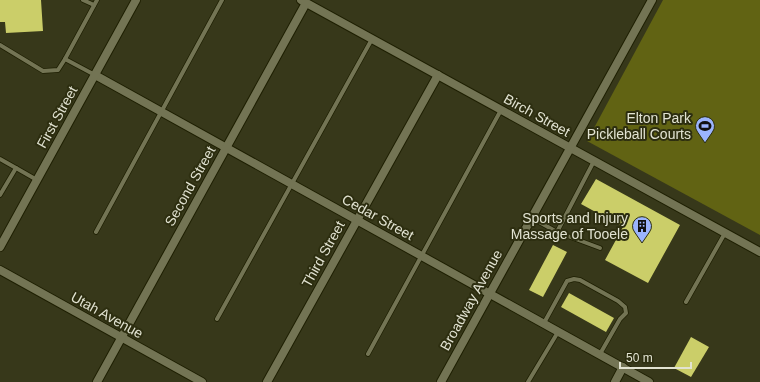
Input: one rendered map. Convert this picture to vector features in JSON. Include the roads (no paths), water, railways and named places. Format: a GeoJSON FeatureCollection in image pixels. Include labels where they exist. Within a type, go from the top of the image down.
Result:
{"type":"FeatureCollection","features":[{"type":"Feature","properties":{"kind":"street","name":"First Street"},"geometry":{"type":"LineString","coordinates":[[0,247],[136,0]]}},
{"type":"Feature","properties":{"kind":"street","name":"Broadway Avenue"},"geometry":{"type":"LineString","coordinates":[[441,382],[652,0]]}},
{"type":"Feature","properties":{"kind":"street","name":"Birch Street"},"geometry":{"type":"LineString","coordinates":[[304,1],[760,252]]}},
{"type":"Feature","properties":{"kind":"street","name":"Second Street"},"geometry":{"type":"LineString","coordinates":[[97,382],[226,148],[304,1]]}},
{"type":"Feature","properties":{"kind":"street","name":"Cedar Street"},"geometry":{"type":"LineString","coordinates":[[95,75],[650,382]]}},
{"type":"Feature","properties":{"kind":"street","name":"Third Street"},"geometry":{"type":"LineString","coordinates":[[267,382],[438,75]]}},
{"type":"Feature","properties":{"kind":"street","name":"Utah Avenue"},"geometry":{"type":"LineString","coordinates":[[0,270],[202,382]]}},
{"type":"Feature","properties":{"kind":"street"},"geometry":{"type":"LineString","coordinates":[[615,382],[623,367]]}},
{"type":"Feature","properties":{"kind":"lane"},"geometry":{"type":"LineString","coordinates":[[84,0],[94,5]]}},
{"type":"Feature","properties":{"kind":"lane"},"geometry":{"type":"LineString","coordinates":[[0,45],[44,70],[58,70],[97,0]]}},
{"type":"Feature","properties":{"kind":"lane"},"geometry":{"type":"LineString","coordinates":[[96,232],[222,0]]}},
{"type":"Feature","properties":{"kind":"lane"},"geometry":{"type":"LineString","coordinates":[[217,320],[372,39]]}},
{"type":"Feature","properties":{"kind":"lane"},"geometry":{"type":"LineString","coordinates":[[65,59],[95,75]]}},
{"type":"Feature","properties":{"kind":"lane"},"geometry":{"type":"LineString","coordinates":[[368,354],[501,110]]}},
{"type":"Feature","properties":{"kind":"lane"},"geometry":{"type":"LineString","coordinates":[[0,159],[37,180]]}},
{"type":"Feature","properties":{"kind":"lane"},"geometry":{"type":"LineString","coordinates":[[557,232],[594,160]]}},
{"type":"Feature","properties":{"kind":"lane"},"geometry":{"type":"LineString","coordinates":[[0,195],[16,168]]}},
{"type":"Feature","properties":{"kind":"lane"},"geometry":{"type":"LineString","coordinates":[[532,218],[557,232],[600,248]]}},
{"type":"Feature","properties":{"kind":"lane"},"geometry":{"type":"LineString","coordinates":[[686,302],[725,233]]}},
{"type":"Feature","properties":{"kind":"lane"},"geometry":{"type":"LineString","coordinates":[[544,323],[567,281],[574,279],[580,280],[612,297],[625,307],[626,313],[620,319],[600,354]]}},
{"type":"Feature","properties":{"kind":"lane"},"geometry":{"type":"LineString","coordinates":[[528,382],[558,331]]}},
{"type":"Feature","properties":{"kind":"place","name":"Elton Park Pickleball Courts"},"geometry":{"type":"Point","coordinates":[705,143]}},
{"type":"Feature","properties":{"kind":"place","name":"Sports and Injury Massage of Tooele"},"geometry":{"type":"Point","coordinates":[642,243]}}]}
